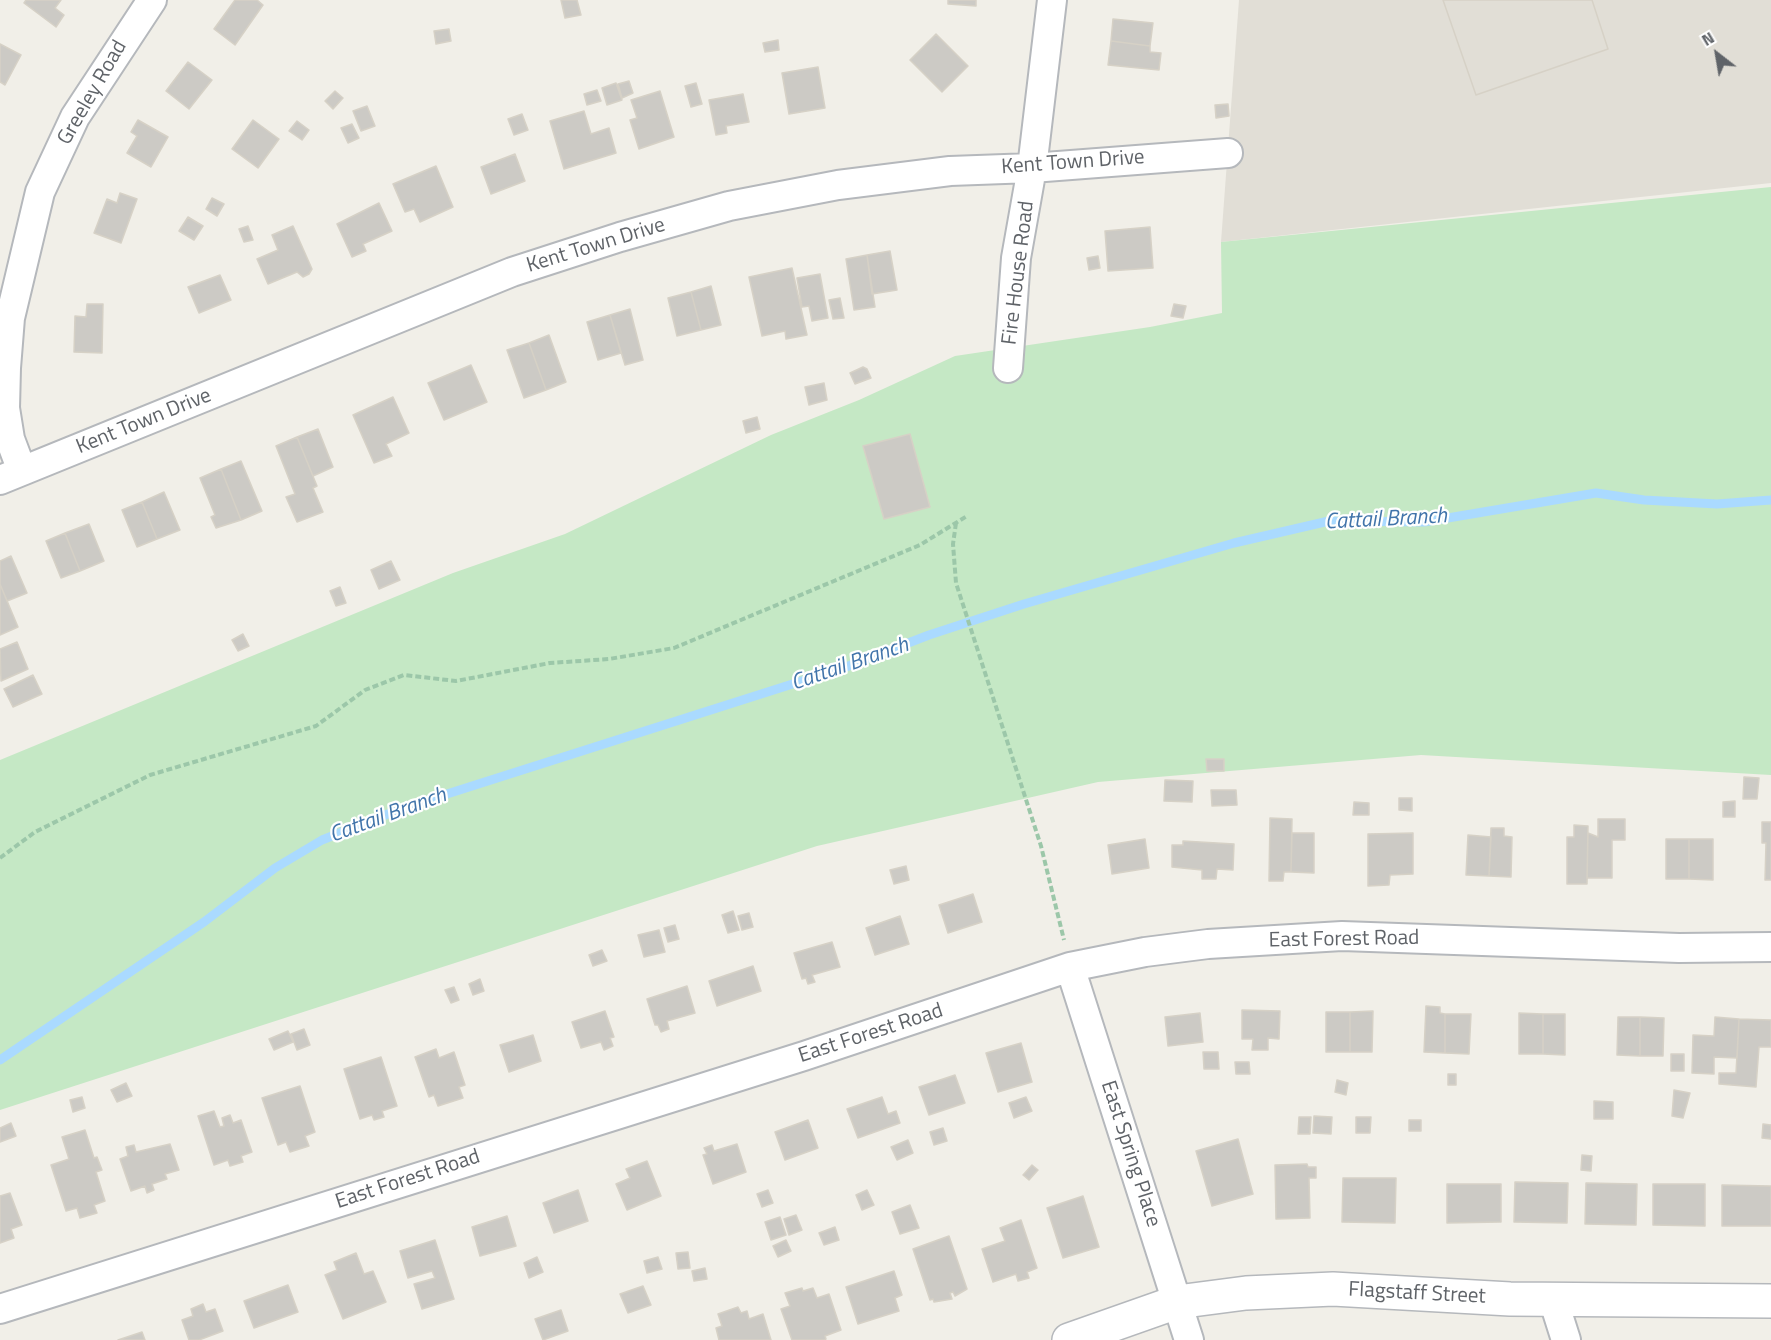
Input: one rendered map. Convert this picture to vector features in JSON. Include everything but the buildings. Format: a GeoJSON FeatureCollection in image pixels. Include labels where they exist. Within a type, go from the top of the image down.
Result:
{"type":"FeatureCollection","features":[{"type":"Feature","properties":{"kind":"street","name":"Greeley Road"},"geometry":{"type":"LineString","coordinates":[[11,476],[10,438],[5,408],[10,318],[40,192],[75,117],[152,0]]}},
{"type":"Feature","properties":{"kind":"street","name":"Fire House Road"},"geometry":{"type":"LineString","coordinates":[[1008,368],[1016,258],[1032,168],[1052,0]]}},
{"type":"Feature","properties":{"kind":"street","name":"Kent Town Drive"},"geometry":{"type":"LineString","coordinates":[[11,476],[402,314],[512,272],[620,237],[729,206],[838,185],[950,171],[1032,168],[1228,153]]}},
{"type":"Feature","properties":{"kind":"street","name":"East Forest Road"},"geometry":{"type":"LineString","coordinates":[[0,1309],[804,1056],[1070,967],[1145,952],[1208,944],[1342,936],[1679,948],[1771,948]]}},
{"type":"Feature","properties":{"kind":"street","name":"East Spring Place"},"geometry":{"type":"LineString","coordinates":[[1070,967],[1189,1340]]}},
{"type":"Feature","properties":{"kind":"street","name":"Flagstaff Street"},"geometry":{"type":"LineString","coordinates":[[1070,1340],[1177,1302],[1246,1293],[1333,1289],[1553,1299],[1771,1301]]}},
{"type":"Feature","properties":{"kind":"street"},"geometry":{"type":"LineString","coordinates":[[1553,1299],[1566,1340]]}},
{"type":"Feature","properties":{"kind":"path"},"geometry":{"type":"LineString","coordinates":[[0,858],[35,832],[150,776],[316,726],[365,690],[404,675],[456,681],[550,663],[609,659],[674,648],[920,545],[967,516]]}},
{"type":"Feature","properties":{"kind":"path"},"geometry":{"type":"LineString","coordinates":[[957,522],[953,544],[956,582],[975,648],[1041,846],[1070,967]]}},
{"type":"Feature","properties":{"kind":"shaded area"},"geometry":{"type":"Polygon","coordinates":[[[1239,0],[1771,0],[1771,183],[1221,242],[1239,0]]]}},
{"type":"Feature","properties":{"kind":"green space"},"geometry":{"type":"Polygon","coordinates":[[[1771,187],[1771,775],[1421,755],[1098,782],[817,846],[0,1110],[0,760],[453,573],[565,534],[771,435],[859,400],[955,356],[1150,327],[1222,313],[1221,242],[1771,187]]]}},
{"type":"Feature","properties":{"kind":"waterway","name":"Cattail Branch"},"geometry":{"type":"LineString","coordinates":[[0,1060],[204,922],[275,868],[322,840],[403,808],[846,667],[929,635],[1024,604],[1234,543],[1329,521],[1424,522],[1596,493],[1644,500],[1717,504],[1771,500]]}}]}
